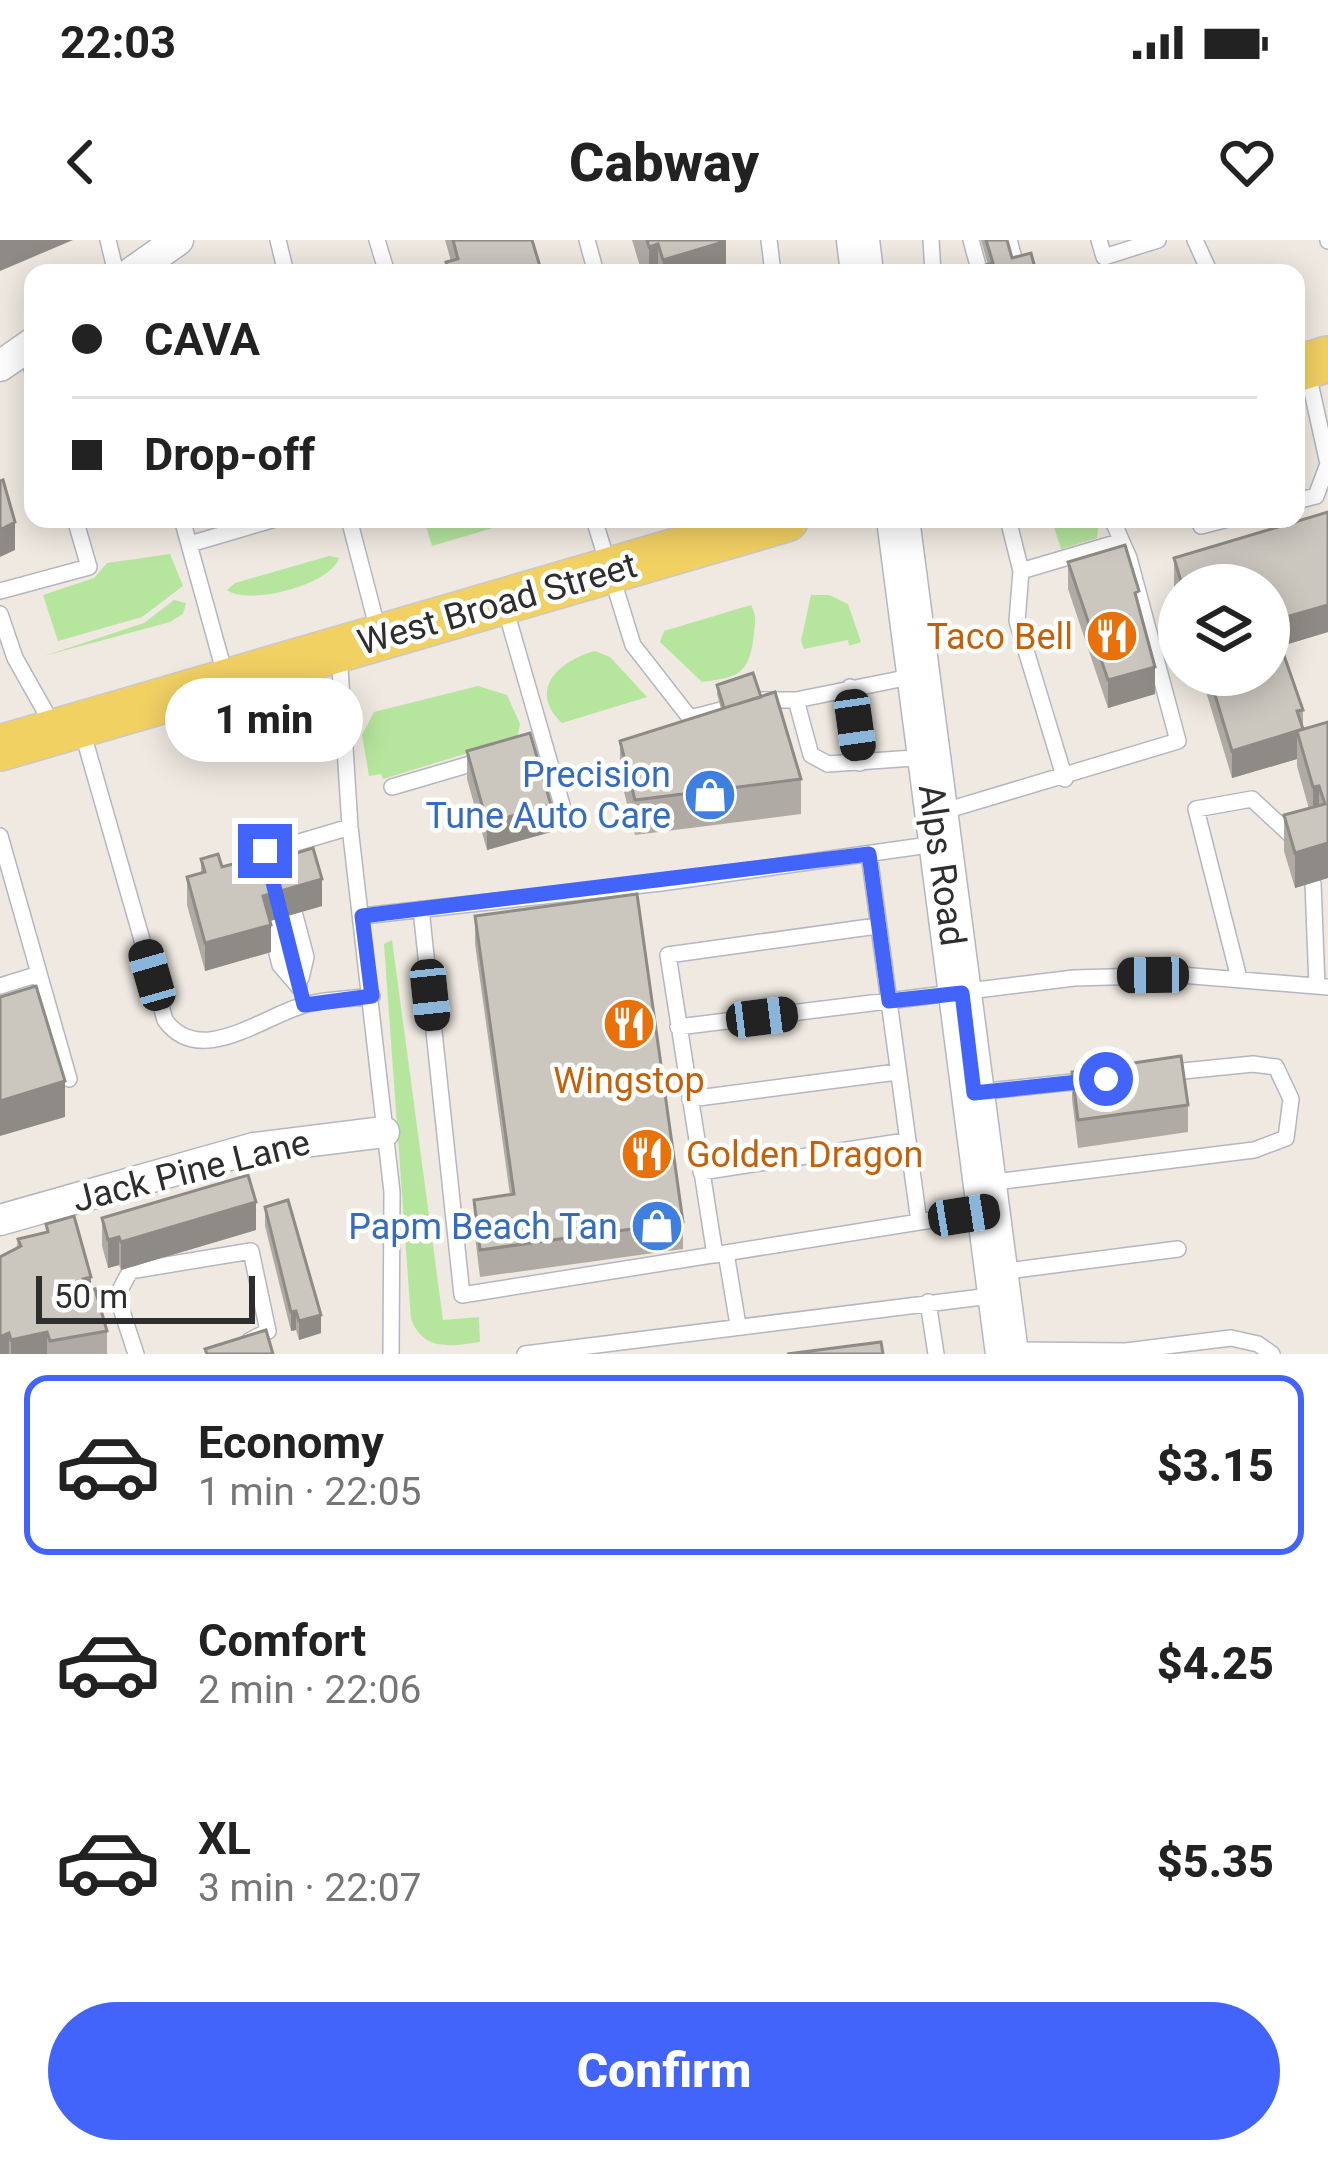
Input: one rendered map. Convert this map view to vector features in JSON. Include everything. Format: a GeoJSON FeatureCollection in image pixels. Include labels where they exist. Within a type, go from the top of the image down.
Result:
{"type":"FeatureCollection","features":[{"type":"Feature","properties":{"kind":"main road","name":"West Broad Street"},"geometry":{"type":"LineString","coordinates":[[0,748],[755,528]]}},
{"type":"Feature","properties":{"kind":"main road","name":"Alps Road"},"geometry":{"type":"LineString","coordinates":[[899,528],[1007,1352]]}},
{"type":"Feature","properties":{"kind":"street"},"geometry":{"type":"LineString","coordinates":[[144,264],[178,240]]}},
{"type":"Feature","properties":{"kind":"street","name":"Jack Pine Lane"},"geometry":{"type":"LineString","coordinates":[[0,1220],[254,1148],[384,1132]]}},
{"type":"Feature","properties":{"kind":"lane"},"geometry":{"type":"LineString","coordinates":[[1099,240],[1104,257],[1158,240]]}},
{"type":"Feature","properties":{"kind":"lane"},"geometry":{"type":"LineString","coordinates":[[1305,499],[1316,496],[1328,464],[1310,364]]}},
{"type":"Feature","properties":{"kind":"lane"},"geometry":{"type":"LineString","coordinates":[[0,591],[89,567],[78,528]]}},
{"type":"Feature","properties":{"kind":"lane"},"geometry":{"type":"LineString","coordinates":[[185,528],[227,682]]}},
{"type":"Feature","properties":{"kind":"lane"},"geometry":{"type":"LineString","coordinates":[[190,544],[221,528]]}},
{"type":"Feature","properties":{"kind":"lane"},"geometry":{"type":"LineString","coordinates":[[350,528],[359,643],[350,827],[392,1192],[391,1354]]}},
{"type":"Feature","properties":{"kind":"lane"},"geometry":{"type":"LineString","coordinates":[[597,528],[633,645],[690,718],[722,710]]}},
{"type":"Feature","properties":{"kind":"lane"},"geometry":{"type":"LineString","coordinates":[[1010,528],[1021,571],[1017,621],[1065,778]]}},
{"type":"Feature","properties":{"kind":"lane"},"geometry":{"type":"LineString","coordinates":[[362,916],[869,854],[1178,740],[1129,559],[1115,528]]}},
{"type":"Feature","properties":{"kind":"lane"},"geometry":{"type":"LineString","coordinates":[[1021,571],[1119,542]]}},
{"type":"Feature","properties":{"kind":"lane"},"geometry":{"type":"LineString","coordinates":[[503,601],[562,805]]}},
{"type":"Feature","properties":{"kind":"lane"},"geometry":{"type":"LineString","coordinates":[[0,614],[15,658],[68,728],[165,1020],[175,1034],[193,1042],[259,1027],[304,1005],[372,996]]}},
{"type":"Feature","properties":{"kind":"lane"},"geometry":{"type":"LineString","coordinates":[[759,700],[796,700],[915,676]]}},
{"type":"Feature","properties":{"kind":"lane"},"geometry":{"type":"LineString","coordinates":[[850,688],[860,764]]}},
{"type":"Feature","properties":{"kind":"lane"},"geometry":{"type":"LineString","coordinates":[[796,700],[812,755],[829,764],[928,757]]}},
{"type":"Feature","properties":{"kind":"lane"},"geometry":{"type":"LineString","coordinates":[[522,749],[544,742]]}},
{"type":"Feature","properties":{"kind":"lane"},"geometry":{"type":"LineString","coordinates":[[392,787],[501,755]]}},
{"type":"Feature","properties":{"kind":"lane"},"geometry":{"type":"LineString","coordinates":[[1239,978],[1196,809],[1252,800],[1302,846]]}},
{"type":"Feature","properties":{"kind":"lane"},"geometry":{"type":"LineString","coordinates":[[304,1005],[299,987],[280,965],[252,856],[350,827]]}},
{"type":"Feature","properties":{"kind":"lane"},"geometry":{"type":"LineString","coordinates":[[0,836],[69,1079]]}},
{"type":"Feature","properties":{"kind":"lane"},"geometry":{"type":"LineString","coordinates":[[271,849],[306,957],[299,987]]}},
{"type":"Feature","properties":{"kind":"lane"},"geometry":{"type":"LineString","coordinates":[[869,854],[920,1222]]}},
{"type":"Feature","properties":{"kind":"lane"},"geometry":{"type":"LineString","coordinates":[[678,1027],[1073,978],[1239,978],[1323,987],[1313,883]]}},
{"type":"Feature","properties":{"kind":"lane"},"geometry":{"type":"LineString","coordinates":[[0,915],[21,909]]}},
{"type":"Feature","properties":{"kind":"lane"},"geometry":{"type":"LineString","coordinates":[[421,909],[462,1295],[920,1222],[986,1197],[1255,1150],[1286,1138],[1291,1099],[1276,1067],[1253,1064],[1137,1076]]}},
{"type":"Feature","properties":{"kind":"lane"},"geometry":{"type":"LineString","coordinates":[[738,1325],[701,1172],[668,955],[877,926]]}},
{"type":"Feature","properties":{"kind":"lane"},"geometry":{"type":"LineString","coordinates":[[0,986],[39,974]]}},
{"type":"Feature","properties":{"kind":"lane"},"geometry":{"type":"LineString","coordinates":[[690,1099],[897,1072]]}},
{"type":"Feature","properties":{"kind":"lane"},"geometry":{"type":"LineString","coordinates":[[974,1093],[1115,1078]]}},
{"type":"Feature","properties":{"kind":"lane"},"geometry":{"type":"LineString","coordinates":[[701,1172],[906,1141]]}},
{"type":"Feature","properties":{"kind":"lane"},"geometry":{"type":"LineString","coordinates":[[525,1354],[592,1350],[670,1333],[928,1302],[998,1283],[1178,1249]]}},
{"type":"Feature","properties":{"kind":"lane"},"geometry":{"type":"LineString","coordinates":[[136,1354],[117,1296],[130,1271],[251,1251],[268,1330],[232,1350]]}},
{"type":"Feature","properties":{"kind":"lane"},"geometry":{"type":"LineString","coordinates":[[928,1302],[936,1354]]}},
{"type":"Feature","properties":{"kind":"lane"},"geometry":{"type":"LineString","coordinates":[[670,1333],[674,1354]]}},
{"type":"Feature","properties":{"kind":"lane"},"geometry":{"type":"LineString","coordinates":[[1007,1352],[1126,1352],[1231,1338],[1272,1354]]}},
{"type":"Feature","properties":{"kind":"green space"},"geometry":{"type":"Polygon","coordinates":[[[427,528],[493,528],[432,546],[427,528]]]}},
{"type":"Feature","properties":{"kind":"green space"},"geometry":{"type":"Polygon","coordinates":[[[1054,528],[1098,528],[1097,538],[1061,549],[1054,528]]]}},
{"type":"Feature","properties":{"kind":"green space"},"geometry":{"type":"Polygon","coordinates":[[[170,554],[183,586],[142,617],[58,641],[43,595],[94,578],[107,563],[170,554]]]}},
{"type":"Feature","properties":{"kind":"green space"},"geometry":{"type":"Polygon","coordinates":[[[329,556],[339,558],[333,568],[288,590],[252,596],[227,590],[235,583],[329,556]]]}},
{"type":"Feature","properties":{"kind":"green space"},"geometry":{"type":"Polygon","coordinates":[[[811,595],[829,595],[848,604],[861,642],[804,649],[801,641],[811,595]]]}},
{"type":"Feature","properties":{"kind":"green space"},"geometry":{"type":"Polygon","coordinates":[[[174,600],[186,603],[183,614],[170,622],[44,656],[144,623],[174,600]]]}},
{"type":"Feature","properties":{"kind":"green space"},"geometry":{"type":"Polygon","coordinates":[[[751,605],[755,620],[752,647],[746,665],[734,675],[702,682],[660,642],[664,631],[751,605]]]}},
{"type":"Feature","properties":{"kind":"green space"},"geometry":{"type":"Polygon","coordinates":[[[595,651],[610,657],[647,697],[562,723],[547,699],[552,678],[570,661],[595,651]]]}},
{"type":"Feature","properties":{"kind":"green space"},"geometry":{"type":"Polygon","coordinates":[[[478,686],[507,695],[520,724],[517,738],[383,779],[381,774],[369,776],[362,735],[374,712],[478,686]]]}},
{"type":"Feature","properties":{"kind":"green space"},"geometry":{"type":"Polygon","coordinates":[[[392,940],[443,1320],[479,1317],[480,1342],[431,1342],[411,1319],[384,944],[392,940]]]}},
{"type":"Feature","properties":{"kind":"building"},"geometry":{"type":"Polygon","coordinates":[[[453,240],[532,240],[539,264],[447,264],[458,259],[453,240]]]}},
{"type":"Feature","properties":{"kind":"building"},"geometry":{"type":"Polygon","coordinates":[[[647,240],[720,243],[663,260],[658,244],[649,247],[647,240]]]}},
{"type":"Feature","properties":{"kind":"building"},"geometry":{"type":"Polygon","coordinates":[[[986,240],[1007,240],[1012,258],[1031,253],[1034,264],[989,264],[993,263],[986,240]]]}},
{"type":"Feature","properties":{"kind":"building"},"geometry":{"type":"Polygon","coordinates":[[[0,481],[15,522],[0,530],[0,481]]]}},
{"type":"Feature","properties":{"kind":"building"},"geometry":{"type":"Polygon","coordinates":[[[1328,512],[1328,605],[1290,616],[1290,564],[1176,564],[1174,558],[1274,528],[1305,528],[1305,519],[1328,512]]]}},
{"type":"Feature","properties":{"kind":"building","name":"Taco Bell"},"geometry":{"type":"Polygon","coordinates":[[[1125,545],[1155,667],[1108,680],[1068,562],[1125,545]]]}},
{"type":"Feature","properties":{"kind":"building"},"geometry":{"type":"Polygon","coordinates":[[[753,673],[761,697],[724,708],[717,685],[753,673]]]}},
{"type":"Feature","properties":{"kind":"building"},"geometry":{"type":"Polygon","coordinates":[[[1290,673],[1303,710],[1297,711],[1303,729],[1232,751],[1215,696],[1290,696],[1290,673]]]}},
{"type":"Feature","properties":{"kind":"building"},"geometry":{"type":"Polygon","coordinates":[[[775,692],[801,779],[635,800],[620,741],[775,692]]]}},
{"type":"Feature","properties":{"kind":"building"},"geometry":{"type":"Polygon","coordinates":[[[1328,722],[1328,843],[1295,853],[1284,815],[1325,804],[1319,786],[1313,787],[1297,731],[1328,722]]]}},
{"type":"Feature","properties":{"kind":"building"},"geometry":{"type":"Polygon","coordinates":[[[530,733],[551,805],[487,823],[467,751],[530,733]]]}},
{"type":"Feature","properties":{"kind":"building"},"geometry":{"type":"Polygon","coordinates":[[[313,848],[322,879],[263,896],[271,925],[205,943],[187,877],[205,872],[201,859],[218,854],[222,867],[251,859],[253,866],[313,848]]]}},
{"type":"Feature","properties":{"kind":"building"},"geometry":{"type":"Polygon","coordinates":[[[637,894],[683,1222],[480,1250],[474,1200],[514,1194],[475,916],[637,894]]]}},
{"type":"Feature","properties":{"kind":"building"},"geometry":{"type":"Polygon","coordinates":[[[36,986],[65,1081],[0,1101],[0,997],[36,986]]]}},
{"type":"Feature","properties":{"kind":"building"},"geometry":{"type":"Polygon","coordinates":[[[1181,1056],[1188,1105],[1078,1120],[1072,1072],[1181,1056]]]}},
{"type":"Feature","properties":{"kind":"building"},"geometry":{"type":"Polygon","coordinates":[[[248,1175],[256,1202],[121,1242],[119,1237],[108,1240],[102,1218],[248,1175]]]}},
{"type":"Feature","properties":{"kind":"building"},"geometry":{"type":"Polygon","coordinates":[[[288,1200],[321,1315],[299,1321],[296,1311],[291,1312],[265,1207],[288,1200]]]}},
{"type":"Feature","properties":{"kind":"building"},"geometry":{"type":"Polygon","coordinates":[[[74,1216],[91,1277],[83,1279],[86,1292],[95,1289],[107,1331],[50,1341],[47,1332],[11,1340],[9,1333],[0,1337],[0,1257],[21,1246],[18,1239],[48,1232],[46,1224],[74,1216]]]}},
{"type":"Feature","properties":{"kind":"building"},"geometry":{"type":"Polygon","coordinates":[[[266,1330],[273,1354],[207,1354],[205,1349],[266,1330]]]}},
{"type":"Feature","properties":{"kind":"building"},"geometry":{"type":"Polygon","coordinates":[[[881,1342],[883,1354],[787,1354],[881,1342]]]}},
{"type":"Feature","properties":{"kind":"place","name":"Taco Bell"},"geometry":{"type":"Point","coordinates":[1112,636]}},
{"type":"Feature","properties":{"kind":"place","name":"Precision Tune Auto Care"},"geometry":{"type":"Point","coordinates":[710,795]}},
{"type":"Feature","properties":{"kind":"place","name":"Wingstop"},"geometry":{"type":"Point","coordinates":[629,1024]}},
{"type":"Feature","properties":{"kind":"place","name":"Golden Dragon"},"geometry":{"type":"Point","coordinates":[647,1154]}},
{"type":"Feature","properties":{"kind":"place","name":"Papm Beach Tan"},"geometry":{"type":"Point","coordinates":[657,1226]}},
{"type":"Feature","properties":{"kind":"route"},"geometry":{"type":"LineString","coordinates":[[265,851],[304,1005],[372,996],[362,916],[869,854],[889,1001],[962,993],[974,1093],[1106,1079]]}}]}
